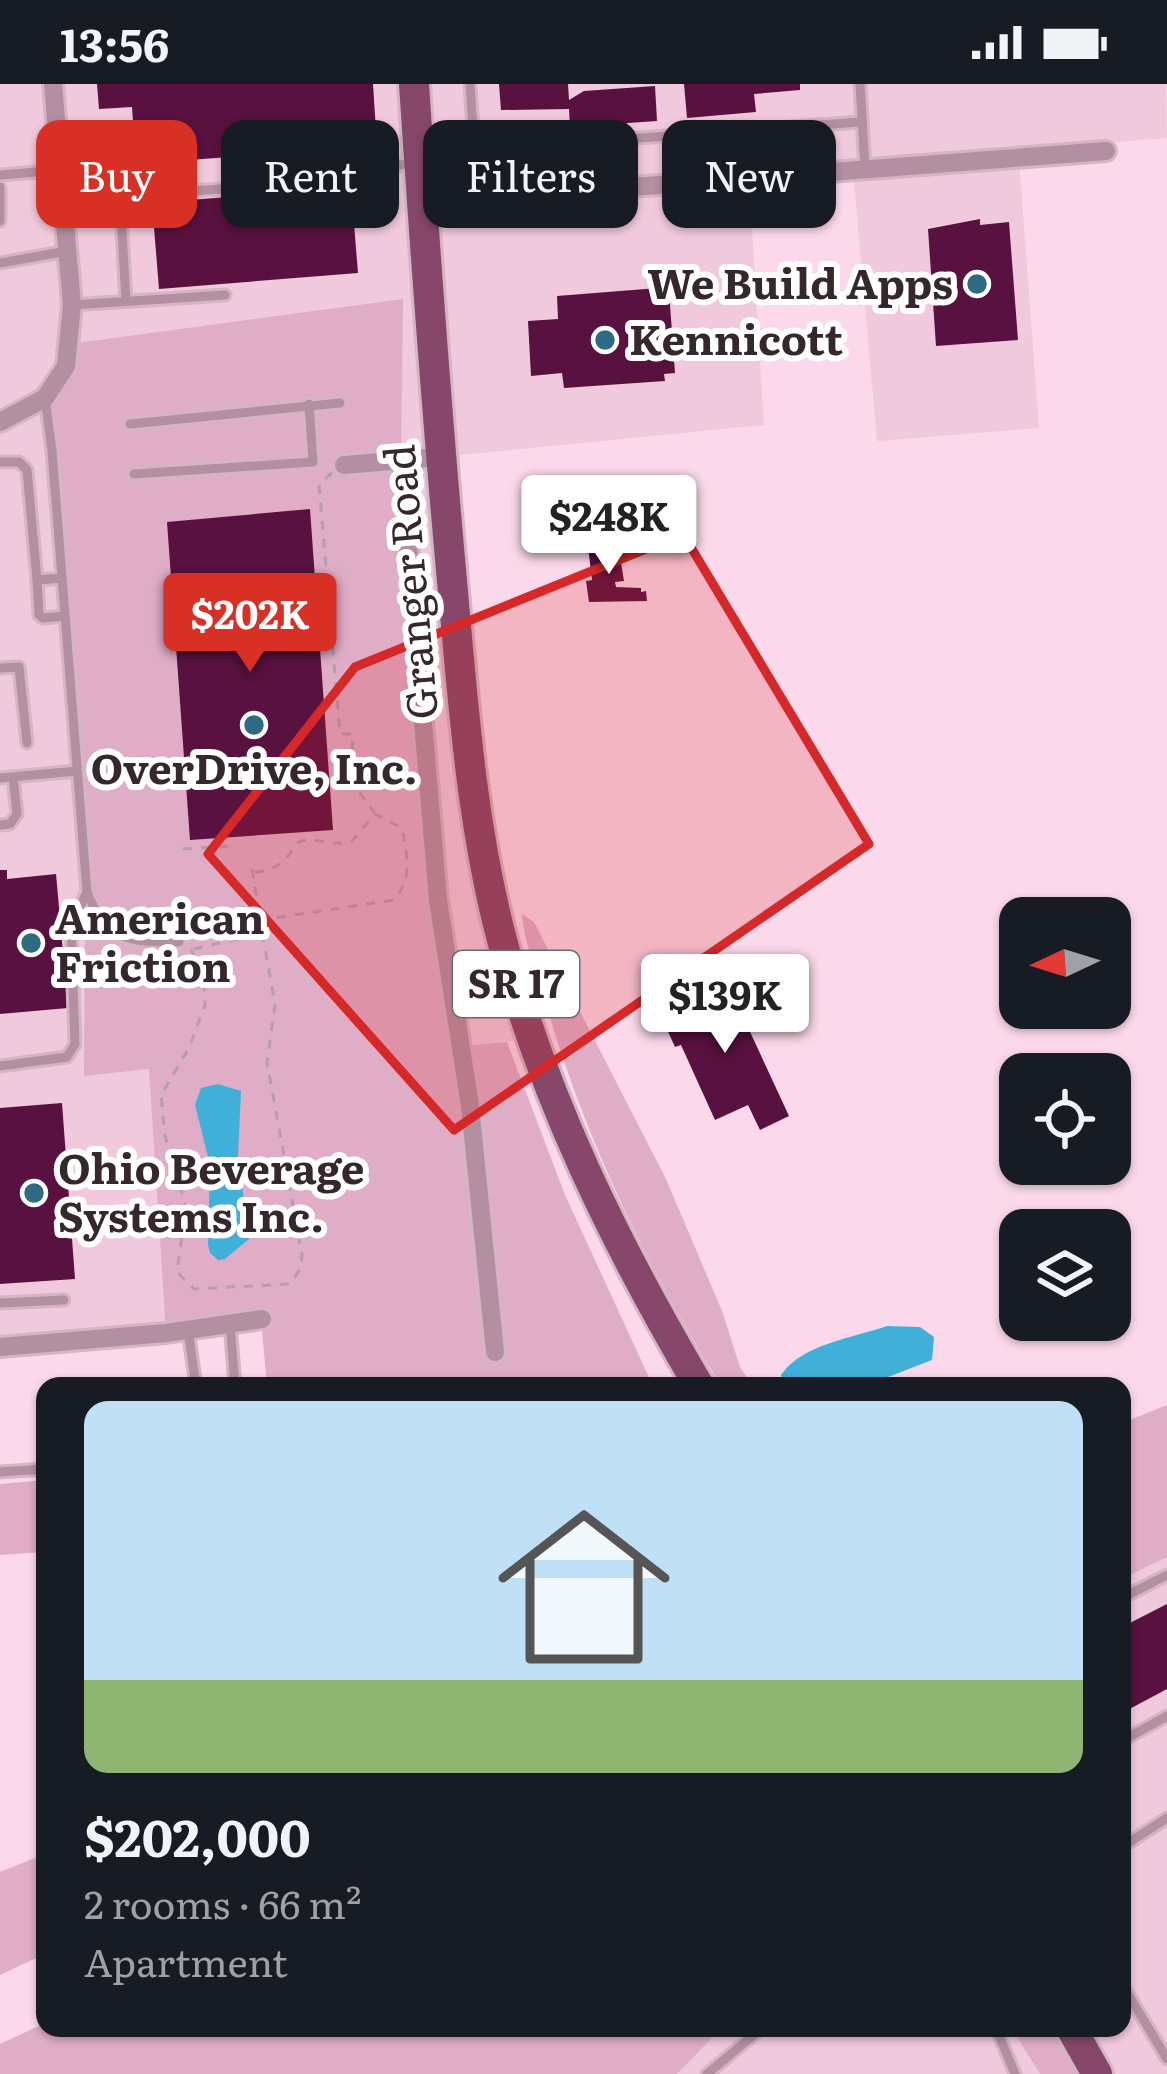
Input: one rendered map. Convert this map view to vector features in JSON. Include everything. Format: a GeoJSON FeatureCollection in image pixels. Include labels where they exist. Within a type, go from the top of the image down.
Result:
{"type":"FeatureCollection","features":[{"type":"Feature","properties":{"kind":"main road","name":"Granger Road"},"geometry":{"type":"LineString","coordinates":[[414,84],[441,457],[476,819],[502,940],[570,1138],[631,1271],[693,1377]]}},
{"type":"Feature","properties":{"kind":"main road"},"geometry":{"type":"LineString","coordinates":[[1076,2037],[1097,2074]]}},
{"type":"Feature","properties":{"kind":"street"},"geometry":{"type":"LineString","coordinates":[[53,84],[56,120]]}},
{"type":"Feature","properties":{"kind":"street"},"geometry":{"type":"LineString","coordinates":[[422,203],[1106,151]]}},
{"type":"Feature","properties":{"kind":"street"},"geometry":{"type":"LineString","coordinates":[[0,422],[45,398],[66,366],[72,305],[65,228]]}},
{"type":"Feature","properties":{"kind":"street"},"geometry":{"type":"LineString","coordinates":[[344,465],[441,457]]}},
{"type":"Feature","properties":{"kind":"street"},"geometry":{"type":"LineString","coordinates":[[401,460],[438,900],[470,1106],[495,1352]]}},
{"type":"Feature","properties":{"kind":"street"},"geometry":{"type":"LineString","coordinates":[[0,1347],[188,1330],[262,1318]]}},
{"type":"Feature","properties":{"kind":"lane"},"geometry":{"type":"LineString","coordinates":[[470,84],[474,145],[486,149],[861,122]]}},
{"type":"Feature","properties":{"kind":"lane"},"geometry":{"type":"LineString","coordinates":[[860,84],[866,170]]}},
{"type":"Feature","properties":{"kind":"lane"},"geometry":{"type":"LineString","coordinates":[[197,191],[363,179],[394,166],[419,163]]}},
{"type":"Feature","properties":{"kind":"lane"},"geometry":{"type":"LineString","coordinates":[[0,175],[36,172]]}},
{"type":"Feature","properties":{"kind":"lane"},"geometry":{"type":"LineString","coordinates":[[0,187],[0,221]]}},
{"type":"Feature","properties":{"kind":"lane"},"geometry":{"type":"LineString","coordinates":[[122,228],[127,302]]}},
{"type":"Feature","properties":{"kind":"lane"},"geometry":{"type":"LineString","coordinates":[[0,263],[67,251]]}},
{"type":"Feature","properties":{"kind":"lane"},"geometry":{"type":"LineString","coordinates":[[72,305],[225,295]]}},
{"type":"Feature","properties":{"kind":"lane"},"geometry":{"type":"LineString","coordinates":[[45,398],[87,892],[110,928],[128,940],[184,942]]}},
{"type":"Feature","properties":{"kind":"lane"},"geometry":{"type":"LineString","coordinates":[[130,424],[340,403]]}},
{"type":"Feature","properties":{"kind":"lane"},"geometry":{"type":"LineString","coordinates":[[134,474],[313,462],[309,404]]}},
{"type":"Feature","properties":{"kind":"lane"},"geometry":{"type":"LineString","coordinates":[[0,462],[19,462],[27,470],[39,615],[65,616]]}},
{"type":"Feature","properties":{"kind":"lane"},"geometry":{"type":"LineString","coordinates":[[37,580],[62,578]]}},
{"type":"Feature","properties":{"kind":"lane"},"geometry":{"type":"LineString","coordinates":[[0,668],[19,668],[27,743]]}},
{"type":"Feature","properties":{"kind":"lane"},"geometry":{"type":"LineString","coordinates":[[0,778],[77,771]]}},
{"type":"Feature","properties":{"kind":"lane"},"geometry":{"type":"LineString","coordinates":[[0,825],[10,824],[17,814],[14,777]]}},
{"type":"Feature","properties":{"kind":"lane"},"geometry":{"type":"LineString","coordinates":[[0,1066],[67,1057],[75,1044],[71,926],[87,892]]}},
{"type":"Feature","properties":{"kind":"lane"},"geometry":{"type":"LineString","coordinates":[[0,1304],[64,1300]]}},
{"type":"Feature","properties":{"kind":"lane"},"geometry":{"type":"LineString","coordinates":[[230,1323],[234,1377]]}},
{"type":"Feature","properties":{"kind":"lane"},"geometry":{"type":"LineString","coordinates":[[188,1330],[195,1377]]}},
{"type":"Feature","properties":{"kind":"lane"},"geometry":{"type":"LineString","coordinates":[[0,1472],[36,1469]]}},
{"type":"Feature","properties":{"kind":"lane"},"geometry":{"type":"LineString","coordinates":[[1131,1593],[1167,1575]]}},
{"type":"Feature","properties":{"kind":"lane"},"geometry":{"type":"LineString","coordinates":[[1131,1736],[1167,1716]]}},
{"type":"Feature","properties":{"kind":"lane"},"geometry":{"type":"LineString","coordinates":[[1131,1841],[1167,1818]]}},
{"type":"Feature","properties":{"kind":"lane"},"geometry":{"type":"LineString","coordinates":[[1131,1999],[1167,2060]]}},
{"type":"Feature","properties":{"kind":"lane"},"geometry":{"type":"LineString","coordinates":[[707,2074],[751,2037]]}},
{"type":"Feature","properties":{"kind":"lane"},"geometry":{"type":"LineString","coordinates":[[1000,2037],[1015,2074]]}},
{"type":"Feature","properties":{"kind":"path"},"geometry":{"type":"LineString","coordinates":[[261,925],[267,919],[366,907],[400,896],[409,868],[402,828],[375,814],[351,781],[353,734],[340,734],[319,484],[344,465]]}},
{"type":"Feature","properties":{"kind":"path"},"geometry":{"type":"LineString","coordinates":[[184,942],[204,981],[205,1005],[189,1048],[161,1095],[165,1136],[186,1207],[177,1272],[194,1289],[290,1284],[302,1255],[268,1062],[275,1005],[252,871],[270,870],[302,841],[326,845],[352,841],[375,814]]}},
{"type":"Feature","properties":{"kind":"path"},"geometry":{"type":"LineString","coordinates":[[183,849],[230,846]]}},
{"type":"Feature","properties":{"kind":"path"},"geometry":{"type":"LineString","coordinates":[[191,950],[262,934]]}},
{"type":"Feature","properties":{"kind":"highlighted area"},"geometry":{"type":"Polygon","coordinates":[[[683,534],[869,844],[454,1130],[208,854],[355,667],[683,534]]]}},
{"type":"Feature","properties":{"kind":"shaded area"},"geometry":{"type":"Polygon","coordinates":[[[0,84],[1166,84],[1167,138],[1019,158],[1039,428],[877,441],[853,171],[836,172],[836,120],[662,120],[662,228],[752,228],[764,425],[441,457],[459,655],[533,1039],[462,1046],[272,1377],[266,1377],[262,1320],[0,1347],[0,84]]]}},
{"type":"Feature","properties":{"kind":"shaded area"},"geometry":{"type":"Polygon","coordinates":[[[403,299],[401,460],[462,1046],[507,1042],[565,1195],[649,1377],[266,1377],[261,1319],[166,1333],[149,1069],[84,1076],[85,930],[91,903],[46,404],[69,344],[403,299]]]}},
{"type":"Feature","properties":{"kind":"shaded area"},"geometry":{"type":"Polygon","coordinates":[[[522,914],[534,922],[666,1179],[747,1377],[716,1377],[642,1245],[576,1096],[522,914]]]}},
{"type":"Feature","properties":{"kind":"shaded area"},"geometry":{"type":"Polygon","coordinates":[[[1167,1405],[1167,1557],[1131,1575],[1131,1419],[1167,1405]]]}},
{"type":"Feature","properties":{"kind":"shaded area"},"geometry":{"type":"Polygon","coordinates":[[[36,1481],[36,1553],[0,1555],[0,1484],[36,1481]]]}},
{"type":"Feature","properties":{"kind":"shaded area"},"geometry":{"type":"Polygon","coordinates":[[[1167,1557],[1167,2074],[1097,2074],[1076,2037],[1131,2037],[1131,1575],[1167,1557]]]}},
{"type":"Feature","properties":{"kind":"shaded area"},"geometry":{"type":"Polygon","coordinates":[[[36,1858],[36,1958],[0,1975],[0,1872],[36,1858]]]}},
{"type":"Feature","properties":{"kind":"shaded area"},"geometry":{"type":"Polygon","coordinates":[[[36,2027],[36,2037],[713,2037],[677,2074],[0,2074],[0,2044],[36,2027]]]}},
{"type":"Feature","properties":{"kind":"shaded area"},"geometry":{"type":"Polygon","coordinates":[[[713,2037],[1017,2037],[1040,2074],[677,2074],[713,2037]]]}},
{"type":"Feature","properties":{"kind":"shaded area"},"geometry":{"type":"Polygon","coordinates":[[[1017,2037],[1076,2037],[1097,2074],[1040,2074],[1017,2037]]]}},
{"type":"Feature","properties":{"kind":"water"},"geometry":{"type":"Polygon","coordinates":[[[218,1084],[241,1091],[238,1156],[249,1239],[218,1260],[208,1245],[210,1165],[195,1105],[201,1088],[218,1084]]]}},
{"type":"Feature","properties":{"kind":"water"},"geometry":{"type":"Polygon","coordinates":[[[887,1326],[920,1327],[934,1337],[932,1360],[888,1377],[782,1377],[790,1364],[829,1343],[887,1326]]]}},
{"type":"Feature","properties":{"kind":"building"},"geometry":{"type":"Polygon","coordinates":[[[97,84],[373,84],[375,120],[221,120],[221,158],[197,159],[197,120],[133,120],[132,107],[99,109],[97,84]]]}},
{"type":"Feature","properties":{"kind":"building"},"geometry":{"type":"Polygon","coordinates":[[[499,84],[568,84],[569,100],[584,91],[655,86],[657,121],[570,120],[569,109],[501,110],[499,84]]]}},
{"type":"Feature","properties":{"kind":"building"},"geometry":{"type":"Polygon","coordinates":[[[684,84],[800,84],[800,90],[754,94],[756,112],[687,118],[684,84]]]}},
{"type":"Feature","properties":{"kind":"building"},"geometry":{"type":"Polygon","coordinates":[[[221,197],[221,228],[354,228],[358,273],[159,289],[154,228],[197,228],[197,199],[221,197]]]}},
{"type":"Feature","properties":{"kind":"building"},"geometry":{"type":"Polygon","coordinates":[[[980,219],[980,225],[1009,222],[1018,340],[936,346],[928,229],[980,219]]]}},
{"type":"Feature","properties":{"kind":"building"},"geometry":{"type":"Polygon","coordinates":[[[669,291],[675,373],[664,374],[665,381],[564,388],[562,373],[531,376],[528,321],[558,319],[557,296],[669,291]]]}},
{"type":"Feature","properties":{"kind":"building","name":"OverDrive, Inc."},"geometry":{"type":"Polygon","coordinates":[[[310,509],[333,830],[190,840],[167,522],[310,509]]]}},
{"type":"Feature","properties":{"kind":"building"},"geometry":{"type":"Polygon","coordinates":[[[618,544],[624,581],[615,582],[616,587],[641,588],[647,601],[589,602],[588,546],[618,544]]]}},
{"type":"Feature","properties":{"kind":"building","name":"American Friction"},"geometry":{"type":"Polygon","coordinates":[[[0,870],[7,870],[7,879],[56,874],[68,1008],[0,1014],[0,870]]]}},
{"type":"Feature","properties":{"kind":"building"},"geometry":{"type":"Polygon","coordinates":[[[727,982],[789,1116],[760,1130],[748,1105],[715,1120],[681,1045],[675,1047],[660,1014],[727,982]]]}},
{"type":"Feature","properties":{"kind":"building","name":"Ohio Beverage Systems Inc."},"geometry":{"type":"Polygon","coordinates":[[[62,1103],[75,1279],[0,1284],[0,1108],[62,1103]]]}},
{"type":"Feature","properties":{"kind":"building"},"geometry":{"type":"Polygon","coordinates":[[[1167,1604],[1167,1689],[1131,1708],[1131,1622],[1167,1604]]]}},
{"type":"Feature","properties":{"kind":"place","name":"We Build Apps"},"geometry":{"type":"Point","coordinates":[977,284]}},
{"type":"Feature","properties":{"kind":"place","name":"Kennicott"},"geometry":{"type":"Point","coordinates":[605,340]}},
{"type":"Feature","properties":{"kind":"place","name":"OverDrive, Inc."},"geometry":{"type":"Point","coordinates":[254,725]}},
{"type":"Feature","properties":{"kind":"place","name":"American Friction"},"geometry":{"type":"Point","coordinates":[31,943]}},
{"type":"Feature","properties":{"kind":"place","name":"Ohio Beverage Systems Inc."},"geometry":{"type":"Point","coordinates":[34,1193]}}]}
